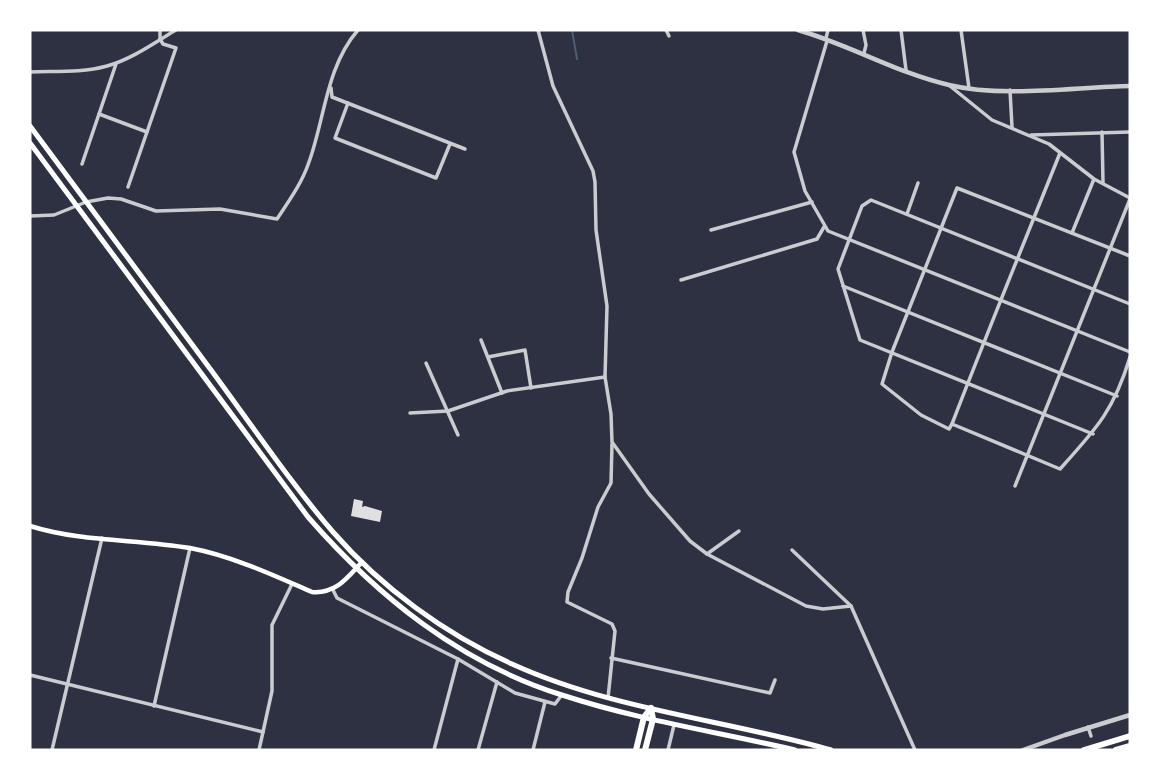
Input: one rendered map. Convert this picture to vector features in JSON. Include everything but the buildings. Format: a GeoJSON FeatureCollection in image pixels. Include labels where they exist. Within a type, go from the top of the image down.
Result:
{"type":"FeatureCollection","features":[{"type":"Feature","properties":{"kind":"highway"},"geometry":{"type":"LineString","coordinates":[[30,126],[307,500],[362,562],[421,611],[488,652],[557,683],[608,698],[748,728],[831,750]]}},
{"type":"Feature","properties":{"kind":"highway"},"geometry":{"type":"LineString","coordinates":[[30,143],[309,517],[355,569],[404,611],[438,635],[507,673],[561,695],[644,717],[796,750]]}},
{"type":"Feature","properties":{"kind":"highway"},"geometry":{"type":"LineString","coordinates":[[636,750],[644,717],[651,708]]}},
{"type":"Feature","properties":{"kind":"highway"},"geometry":{"type":"LineString","coordinates":[[645,750],[653,719],[651,708]]}},
{"type":"Feature","properties":{"kind":"highway"},"geometry":{"type":"LineString","coordinates":[[1084,750],[1130,736]]}},
{"type":"Feature","properties":{"kind":"highway"},"geometry":{"type":"LineString","coordinates":[[1116,750],[1130,746]]}},
{"type":"Feature","properties":{"kind":"main road"},"geometry":{"type":"LineString","coordinates":[[30,526],[74,536],[214,553],[312,592],[324,593],[333,590],[362,562]]}},
{"type":"Feature","properties":{"kind":"street"},"geometry":{"type":"LineString","coordinates":[[128,187],[176,48],[163,44],[160,30]]}},
{"type":"Feature","properties":{"kind":"street"},"geometry":{"type":"LineString","coordinates":[[30,72],[88,70],[117,63],[176,30]]}},
{"type":"Feature","properties":{"kind":"street"},"geometry":{"type":"LineString","coordinates":[[30,216],[54,215],[86,202],[108,198],[156,211],[220,209],[277,219],[292,198],[308,166],[339,57],[358,30]]}},
{"type":"Feature","properties":{"kind":"street"},"geometry":{"type":"LineString","coordinates":[[538,30],[552,86],[596,182],[596,230],[607,306],[605,377],[611,414],[611,483],[598,507],[567,602],[612,624],[615,631],[608,698]]}},
{"type":"Feature","properties":{"kind":"street"},"geometry":{"type":"LineString","coordinates":[[666,30],[669,36]]}},
{"type":"Feature","properties":{"kind":"street"},"geometry":{"type":"LineString","coordinates":[[798,30],[827,38],[950,86],[1010,90],[1130,86]]}},
{"type":"Feature","properties":{"kind":"street"},"geometry":{"type":"LineString","coordinates":[[828,30],[794,152],[805,191],[828,231],[1130,355],[1117,396],[1093,434],[1060,469],[952,424]]}},
{"type":"Feature","properties":{"kind":"street"},"geometry":{"type":"LineString","coordinates":[[863,30],[866,45],[864,53]]}},
{"type":"Feature","properties":{"kind":"street"},"geometry":{"type":"LineString","coordinates":[[901,30],[906,70]]}},
{"type":"Feature","properties":{"kind":"street"},"geometry":{"type":"LineString","coordinates":[[961,30],[969,88]]}},
{"type":"Feature","properties":{"kind":"street"},"geometry":{"type":"LineString","coordinates":[[82,164],[117,63]]}},
{"type":"Feature","properties":{"kind":"street"},"geometry":{"type":"LineString","coordinates":[[330,86],[332,96],[465,149]]}},
{"type":"Feature","properties":{"kind":"street"},"geometry":{"type":"LineString","coordinates":[[950,86],[992,120],[1030,135],[1060,153],[1094,179],[1130,198],[1015,486]]}},
{"type":"Feature","properties":{"kind":"street"},"geometry":{"type":"LineString","coordinates":[[1010,90],[1012,128]]}},
{"type":"Feature","properties":{"kind":"street"},"geometry":{"type":"LineString","coordinates":[[348,103],[335,138],[436,178],[450,144]]}},
{"type":"Feature","properties":{"kind":"street"},"geometry":{"type":"LineString","coordinates":[[100,114],[147,132]]}},
{"type":"Feature","properties":{"kind":"street"},"geometry":{"type":"LineString","coordinates":[[1102,132],[1103,183]]}},
{"type":"Feature","properties":{"kind":"street"},"geometry":{"type":"LineString","coordinates":[[1030,135],[1130,132]]}},
{"type":"Feature","properties":{"kind":"street"},"geometry":{"type":"LineString","coordinates":[[1060,153],[1034,218],[1017,259],[952,424],[949,429],[921,415],[882,384],[957,188],[1034,218],[1130,256]]}},
{"type":"Feature","properties":{"kind":"street"},"geometry":{"type":"LineString","coordinates":[[1072,233],[1094,179]]}},
{"type":"Feature","properties":{"kind":"street"},"geometry":{"type":"LineString","coordinates":[[906,214],[918,183]]}},
{"type":"Feature","properties":{"kind":"street"},"geometry":{"type":"LineString","coordinates":[[1093,434],[860,340],[838,268],[862,206],[871,200],[1130,304]]}},
{"type":"Feature","properties":{"kind":"street"},"geometry":{"type":"LineString","coordinates":[[711,230],[811,202]]}},
{"type":"Feature","properties":{"kind":"street"},"geometry":{"type":"LineString","coordinates":[[681,280],[817,239],[824,226]]}},
{"type":"Feature","properties":{"kind":"street"},"geometry":{"type":"LineString","coordinates":[[843,286],[1117,396]]}},
{"type":"Feature","properties":{"kind":"street"},"geometry":{"type":"LineString","coordinates":[[481,340],[502,393]]}},
{"type":"Feature","properties":{"kind":"street"},"geometry":{"type":"LineString","coordinates":[[488,357],[525,350],[531,388]]}},
{"type":"Feature","properties":{"kind":"street"},"geometry":{"type":"LineString","coordinates":[[426,363],[458,435]]}},
{"type":"Feature","properties":{"kind":"street"},"geometry":{"type":"LineString","coordinates":[[410,413],[448,411],[502,393],[605,377]]}},
{"type":"Feature","properties":{"kind":"street"},"geometry":{"type":"LineString","coordinates":[[612,442],[649,494],[690,541],[707,554],[806,606],[823,610],[851,606]]}},
{"type":"Feature","properties":{"kind":"street"},"geometry":{"type":"LineString","coordinates":[[707,554],[739,531]]}},
{"type":"Feature","properties":{"kind":"street"},"geometry":{"type":"LineString","coordinates":[[52,750],[102,538]]}},
{"type":"Feature","properties":{"kind":"street"},"geometry":{"type":"LineString","coordinates":[[154,706],[190,548]]}},
{"type":"Feature","properties":{"kind":"street"},"geometry":{"type":"LineString","coordinates":[[792,550],[851,606],[915,750]]}},
{"type":"Feature","properties":{"kind":"street"},"geometry":{"type":"LineString","coordinates":[[258,750],[272,691],[272,625],[292,584]]}},
{"type":"Feature","properties":{"kind":"street"},"geometry":{"type":"LineString","coordinates":[[333,590],[337,598],[458,659],[515,693],[555,704],[561,695]]}},
{"type":"Feature","properties":{"kind":"street"},"geometry":{"type":"LineString","coordinates":[[611,658],[770,693],[775,680]]}},
{"type":"Feature","properties":{"kind":"street"},"geometry":{"type":"LineString","coordinates":[[434,750],[458,659]]}},
{"type":"Feature","properties":{"kind":"street"},"geometry":{"type":"LineString","coordinates":[[30,675],[263,732]]}},
{"type":"Feature","properties":{"kind":"street"},"geometry":{"type":"LineString","coordinates":[[478,750],[497,682]]}},
{"type":"Feature","properties":{"kind":"street"},"geometry":{"type":"LineString","coordinates":[[533,750],[545,702]]}},
{"type":"Feature","properties":{"kind":"street"},"geometry":{"type":"LineString","coordinates":[[1023,750],[1130,715]]}},
{"type":"Feature","properties":{"kind":"street"},"geometry":{"type":"LineString","coordinates":[[668,750],[674,724]]}},
{"type":"Feature","properties":{"kind":"street"},"geometry":{"type":"LineString","coordinates":[[1088,727],[1091,737]]}},
{"type":"Feature","properties":{"kind":"waterway"},"geometry":{"type":"LineString","coordinates":[[572,30],[577,59]]}}]}
